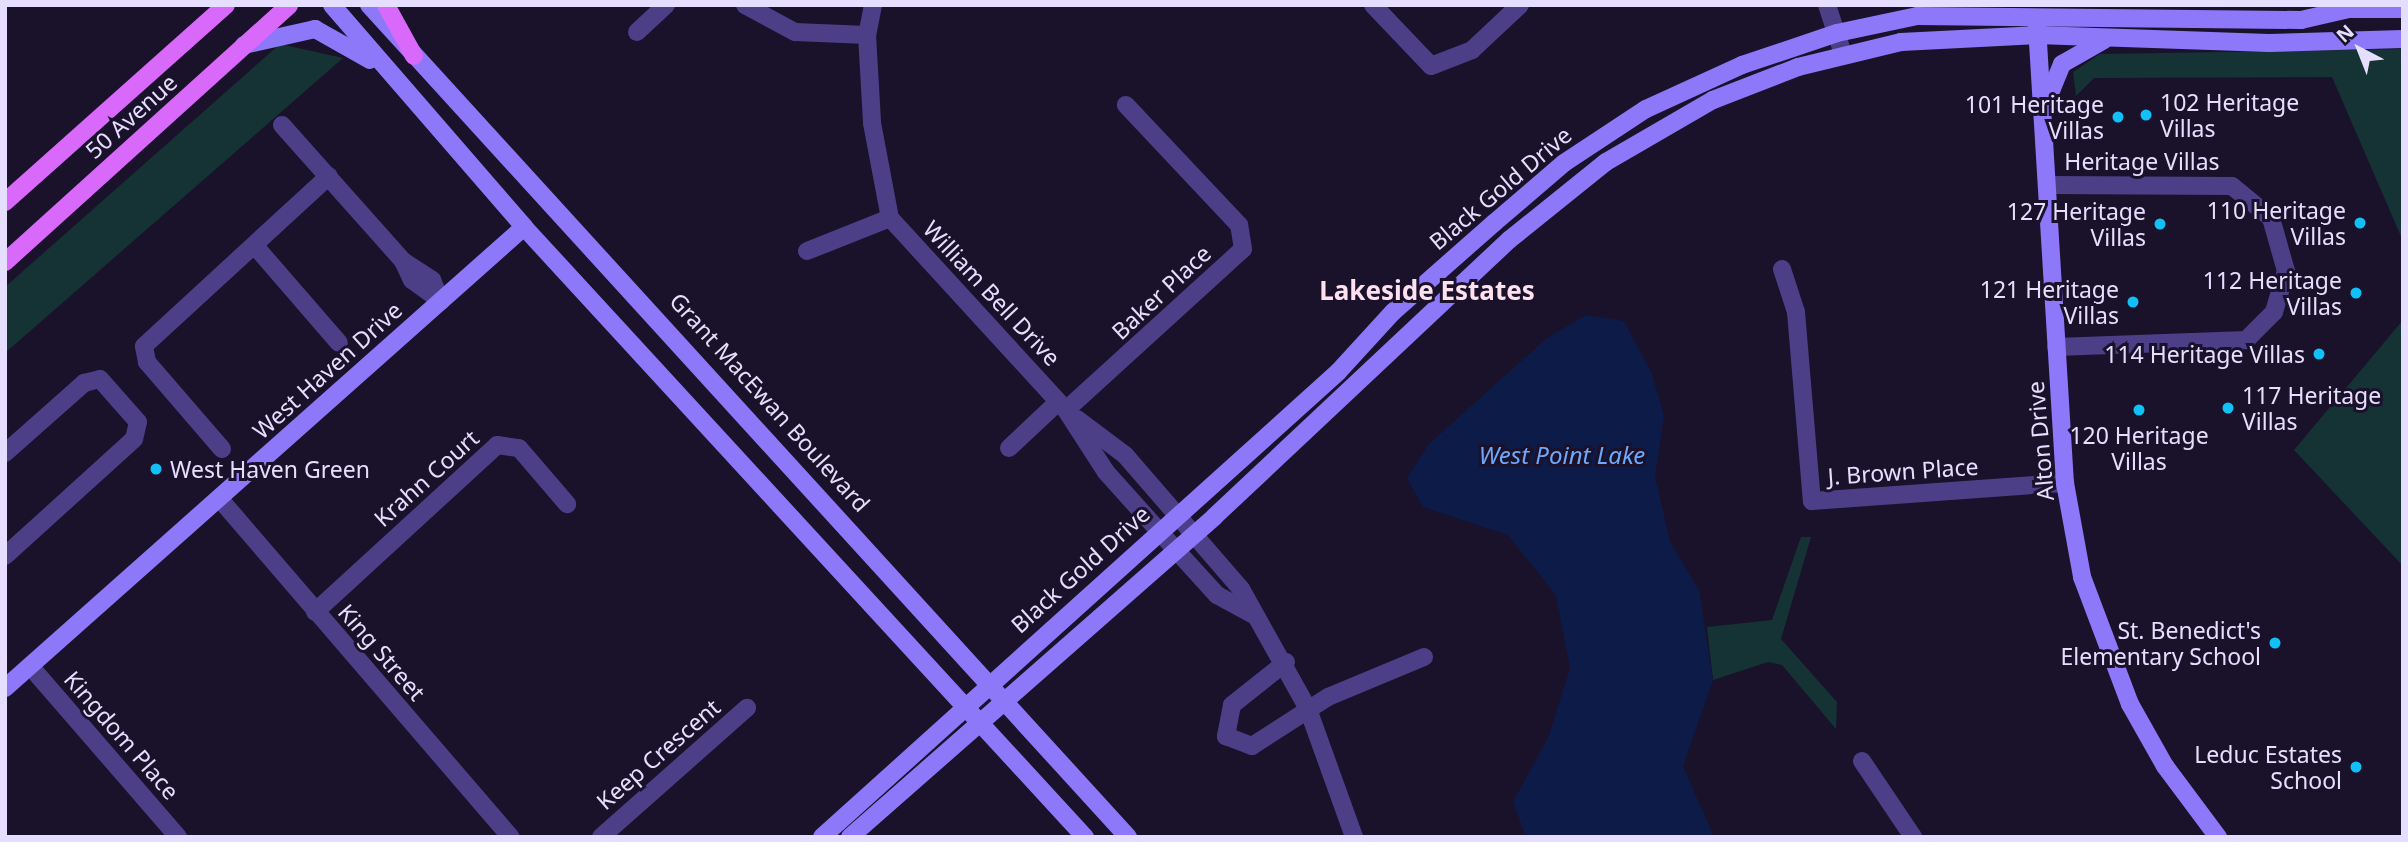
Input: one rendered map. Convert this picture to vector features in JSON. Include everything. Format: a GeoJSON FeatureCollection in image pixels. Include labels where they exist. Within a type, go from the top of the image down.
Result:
{"type":"FeatureCollection","features":[{"type":"Feature","properties":{"kind":"main road","name":"50 Avenue"},"geometry":{"type":"LineString","coordinates":[[5,202],[226,5]]}},
{"type":"Feature","properties":{"kind":"main road","name":"50 Avenue"},"geometry":{"type":"LineString","coordinates":[[5,262],[289,5]]}},
{"type":"Feature","properties":{"kind":"main road"},"geometry":{"type":"LineString","coordinates":[[332,5],[389,75],[524,227],[1085,837]]}},
{"type":"Feature","properties":{"kind":"main road","name":"Grant MacEwan Boulevard"},"geometry":{"type":"LineString","coordinates":[[369,5],[1007,700],[1128,837]]}},
{"type":"Feature","properties":{"kind":"main road"},"geometry":{"type":"LineString","coordinates":[[386,5],[414,56]]}},
{"type":"Feature","properties":{"kind":"main road","name":"Black Gold Drive"},"geometry":{"type":"LineString","coordinates":[[822,837],[964,705],[1180,513],[1564,163],[1693,85],[1836,33],[1917,16],[2036,10],[2301,20],[2349,9],[2403,9]]}},
{"type":"Feature","properties":{"kind":"main road","name":"Alton Drive"},"geometry":{"type":"LineString","coordinates":[[2036,10],[2049,184],[2065,483],[2086,596],[2130,704],[2165,766],[2218,837]]}},
{"type":"Feature","properties":{"kind":"main road"},"geometry":{"type":"LineString","coordinates":[[244,45],[316,29],[346,42],[389,75]]}},
{"type":"Feature","properties":{"kind":"main road","name":"Black Gold Drive"},"geometry":{"type":"LineString","coordinates":[[850,837],[1197,532],[1570,188],[1713,100],[1843,54],[1901,42],[2037,35],[2108,38],[2403,39]]}},
{"type":"Feature","properties":{"kind":"main road"},"geometry":{"type":"LineString","coordinates":[[2043,113],[2063,64],[2108,38]]}},
{"type":"Feature","properties":{"kind":"main road","name":"West Haven Drive"},"geometry":{"type":"LineString","coordinates":[[6,686],[524,227]]}},
{"type":"Feature","properties":{"kind":"street"},"geometry":{"type":"LineString","coordinates":[[637,32],[666,5]]}},
{"type":"Feature","properties":{"kind":"street"},"geometry":{"type":"LineString","coordinates":[[745,5],[795,32],[867,36]]}},
{"type":"Feature","properties":{"kind":"street","name":"William Bell Drive"},"geometry":{"type":"LineString","coordinates":[[873,5],[867,36],[872,123],[890,218],[1062,406],[1106,472],[1217,595],[1254,615]]}},
{"type":"Feature","properties":{"kind":"street"},"geometry":{"type":"LineString","coordinates":[[1373,5],[1431,66],[1472,50],[1520,5]]}},
{"type":"Feature","properties":{"kind":"street"},"geometry":{"type":"LineString","coordinates":[[1827,5],[1843,54]]}},
{"type":"Feature","properties":{"kind":"street","name":"Baker Place"},"geometry":{"type":"LineString","coordinates":[[1062,406],[1242,249],[1239,225],[1126,105]]}},
{"type":"Feature","properties":{"kind":"street"},"geometry":{"type":"LineString","coordinates":[[282,125],[403,261],[432,281],[441,301]]}},
{"type":"Feature","properties":{"kind":"street"},"geometry":{"type":"LineString","coordinates":[[222,449],[147,362],[144,346],[329,176]]}},
{"type":"Feature","properties":{"kind":"street","name":"Heritage Villas"},"geometry":{"type":"LineString","coordinates":[[2049,184],[2232,186],[2271,218],[2286,271],[2274,312],[2246,340],[2056,348]]}},
{"type":"Feature","properties":{"kind":"street","name":"William Bell Drive"},"geometry":{"type":"LineString","coordinates":[[807,251],[890,218]]}},
{"type":"Feature","properties":{"kind":"street"},"geometry":{"type":"LineString","coordinates":[[255,246],[339,343]]}},
{"type":"Feature","properties":{"kind":"street","name":"J. Brown Place"},"geometry":{"type":"LineString","coordinates":[[1782,269],[1796,312],[1812,501],[2065,483]]}},
{"type":"Feature","properties":{"kind":"street"},"geometry":{"type":"LineString","coordinates":[[5,453],[83,383],[100,379],[138,422],[134,439],[5,556]]}},
{"type":"Feature","properties":{"kind":"street","name":"William Bell Drive"},"geometry":{"type":"LineString","coordinates":[[1062,406],[1125,455],[1197,532],[1286,662],[1308,709],[1354,837]]}},
{"type":"Feature","properties":{"kind":"street","name":"William Bell Drive"},"geometry":{"type":"LineString","coordinates":[[1009,448],[1062,406]]}},
{"type":"Feature","properties":{"kind":"street","name":"Krahn Court"},"geometry":{"type":"LineString","coordinates":[[315,612],[497,445],[519,448],[567,504]]}},
{"type":"Feature","properties":{"kind":"street","name":"King Street"},"geometry":{"type":"LineString","coordinates":[[219,498],[511,837]]}},
{"type":"Feature","properties":{"kind":"street"},"geometry":{"type":"LineString","coordinates":[[1286,662],[1231,705],[1226,736],[1252,746],[1308,709],[1424,657]]}},
{"type":"Feature","properties":{"kind":"street","name":"Kingdom Place"},"geometry":{"type":"LineString","coordinates":[[30,666],[178,837]]}},
{"type":"Feature","properties":{"kind":"street","name":"Keep Crescent"},"geometry":{"type":"LineString","coordinates":[[601,837],[747,708]]}},
{"type":"Feature","properties":{"kind":"street"},"geometry":{"type":"LineString","coordinates":[[1862,761],[1913,837]]}},
{"type":"Feature","properties":{"kind":"green space"},"geometry":{"type":"Polygon","coordinates":[[[280,44],[343,58],[5,353],[5,287],[280,44]]]}},
{"type":"Feature","properties":{"kind":"green space"},"geometry":{"type":"Polygon","coordinates":[[[2403,49],[2403,241],[2332,77],[2094,78],[2076,96],[2073,72],[2100,54],[2403,49]]]}},
{"type":"Feature","properties":{"kind":"green space"},"geometry":{"type":"Polygon","coordinates":[[[2403,320],[2403,566],[2294,450],[2403,320]]]}},
{"type":"Feature","properties":{"kind":"green space"},"geometry":{"type":"Polygon","coordinates":[[[1801,537],[1811,537],[1781,639],[1837,702],[1836,729],[1782,665],[1768,662],[1713,680],[1707,627],[1772,620],[1801,537]]]}},
{"type":"Feature","properties":{"kind":"water","name":"West Point Lake"},"geometry":{"type":"Polygon","coordinates":[[[1586,315],[1624,321],[1652,374],[1664,416],[1655,476],[1670,542],[1699,590],[1713,680],[1683,766],[1714,837],[1526,837],[1513,802],[1549,736],[1570,668],[1556,595],[1508,535],[1423,507],[1407,478],[1429,444],[1547,338],[1586,315]]]}},
{"type":"Feature","properties":{"kind":"place","name":"102 Heritage Villas"},"geometry":{"type":"Point","coordinates":[2146,115]}},
{"type":"Feature","properties":{"kind":"place","name":"101 Heritage Villas"},"geometry":{"type":"Point","coordinates":[2118,117]}},
{"type":"Feature","properties":{"kind":"place","name":"110 Heritage Villas"},"geometry":{"type":"Point","coordinates":[2360,223]}},
{"type":"Feature","properties":{"kind":"place","name":"127 Heritage Villas"},"geometry":{"type":"Point","coordinates":[2160,224]}},
{"type":"Feature","properties":{"kind":"place","name":"112 Heritage Villas"},"geometry":{"type":"Point","coordinates":[2356,293]}},
{"type":"Feature","properties":{"kind":"place","name":"121 Heritage Villas"},"geometry":{"type":"Point","coordinates":[2133,302]}},
{"type":"Feature","properties":{"kind":"place","name":"114 Heritage Villas"},"geometry":{"type":"Point","coordinates":[2319,354]}},
{"type":"Feature","properties":{"kind":"place","name":"117 Heritage Villas"},"geometry":{"type":"Point","coordinates":[2228,408]}},
{"type":"Feature","properties":{"kind":"place","name":"120 Heritage Villas"},"geometry":{"type":"Point","coordinates":[2139,410]}},
{"type":"Feature","properties":{"kind":"place","name":"West Haven Green"},"geometry":{"type":"Point","coordinates":[156,469]}},
{"type":"Feature","properties":{"kind":"place","name":"St. Benedict's Elementary School"},"geometry":{"type":"Point","coordinates":[2275,643]}},
{"type":"Feature","properties":{"kind":"place","name":"Leduc Estates School"},"geometry":{"type":"Point","coordinates":[2356,767]}},
{"type":"Feature","properties":{"kind":"district","name":"Lakeside Estates"},"geometry":{"type":"Point","coordinates":[1427,291]}}]}
